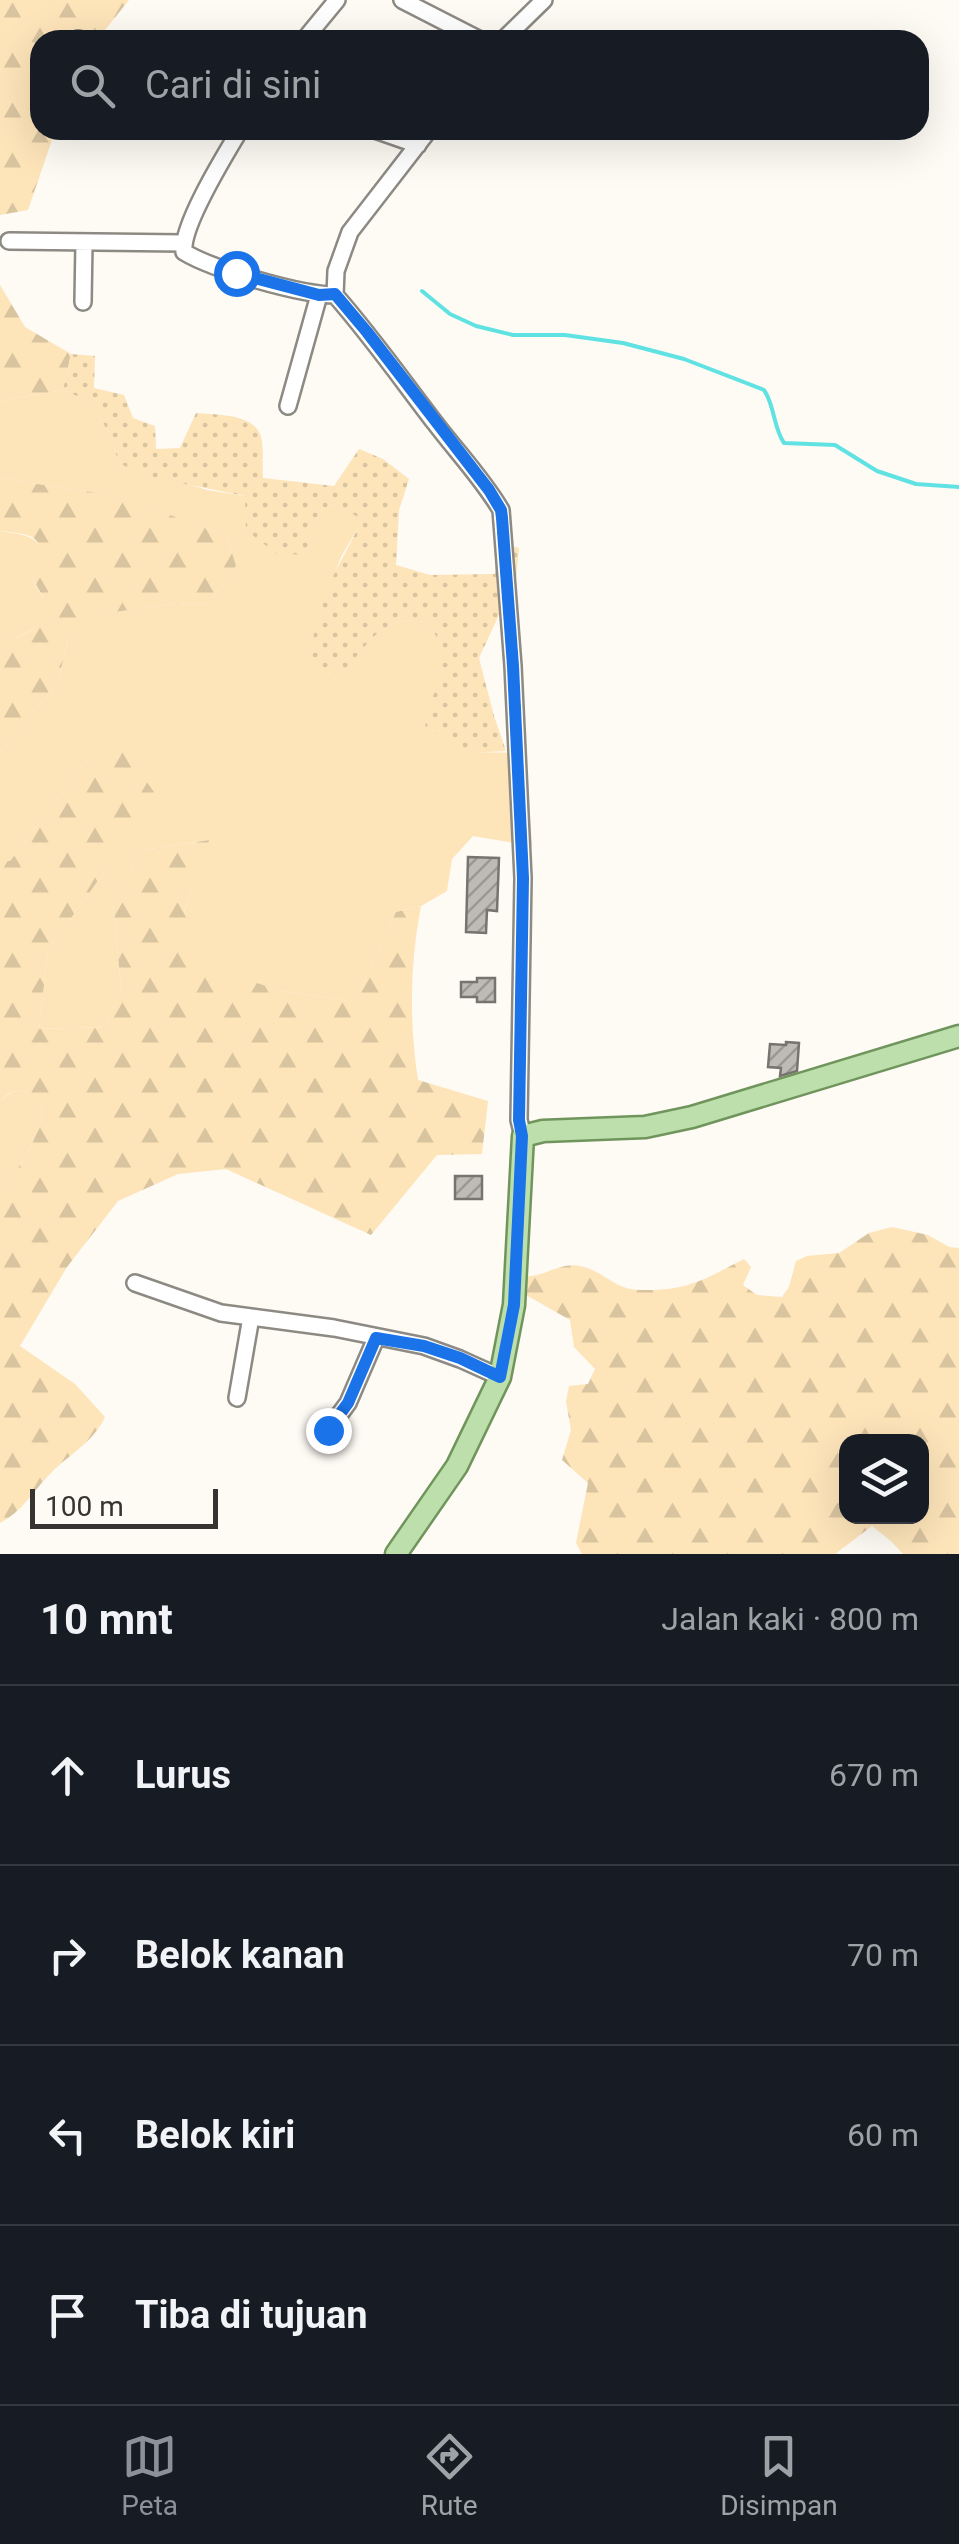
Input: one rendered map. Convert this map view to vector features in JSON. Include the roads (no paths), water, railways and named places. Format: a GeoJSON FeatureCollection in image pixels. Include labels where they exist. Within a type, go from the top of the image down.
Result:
{"type":"FeatureCollection","features":[{"type":"Feature","properties":{"kind":"main road"},"geometry":{"type":"LineString","coordinates":[[396,1554],[457,1466],[500,1377],[514,1305],[522,1136],[542,1130],[645,1127],[692,1117],[959,1036]]}},
{"type":"Feature","properties":{"kind":"street"},"geometry":{"type":"LineString","coordinates":[[312,30],[337,0]]}},
{"type":"Feature","properties":{"kind":"street"},"geometry":{"type":"LineString","coordinates":[[402,0],[460,30]]}},
{"type":"Feature","properties":{"kind":"street"},"geometry":{"type":"LineString","coordinates":[[514,30],[544,0]]}},
{"type":"Feature","properties":{"kind":"street"},"geometry":{"type":"LineString","coordinates":[[234,140],[201,200],[183,242],[184,252],[236,273],[327,295],[367,332],[501,510],[523,878],[519,1120],[522,1136]]}},
{"type":"Feature","properties":{"kind":"street"},"geometry":{"type":"LineString","coordinates":[[404,140],[418,145]]}},
{"type":"Feature","properties":{"kind":"street"},"geometry":{"type":"LineString","coordinates":[[288,406],[350,232],[422,140]]}},
{"type":"Feature","properties":{"kind":"street"},"geometry":{"type":"LineString","coordinates":[[10,242],[183,242]]}},
{"type":"Feature","properties":{"kind":"street"},"geometry":{"type":"LineString","coordinates":[[83,302],[84,243]]}},
{"type":"Feature","properties":{"kind":"street"},"geometry":{"type":"LineString","coordinates":[[134,1283],[221,1313],[334,1328],[424,1346],[500,1377]]}},
{"type":"Feature","properties":{"kind":"street"},"geometry":{"type":"LineString","coordinates":[[237,1398],[251,1317]]}},
{"type":"Feature","properties":{"kind":"street"},"geometry":{"type":"LineString","coordinates":[[328,1430],[348,1403],[376,1338]]}},
{"type":"Feature","properties":{"kind":"waterway"},"geometry":{"type":"LineString","coordinates":[[422,291],[450,314],[476,326],[513,335],[565,335],[623,343],[684,359],[764,390],[784,443],[835,445],[877,471],[916,484],[959,487]]}}]}
